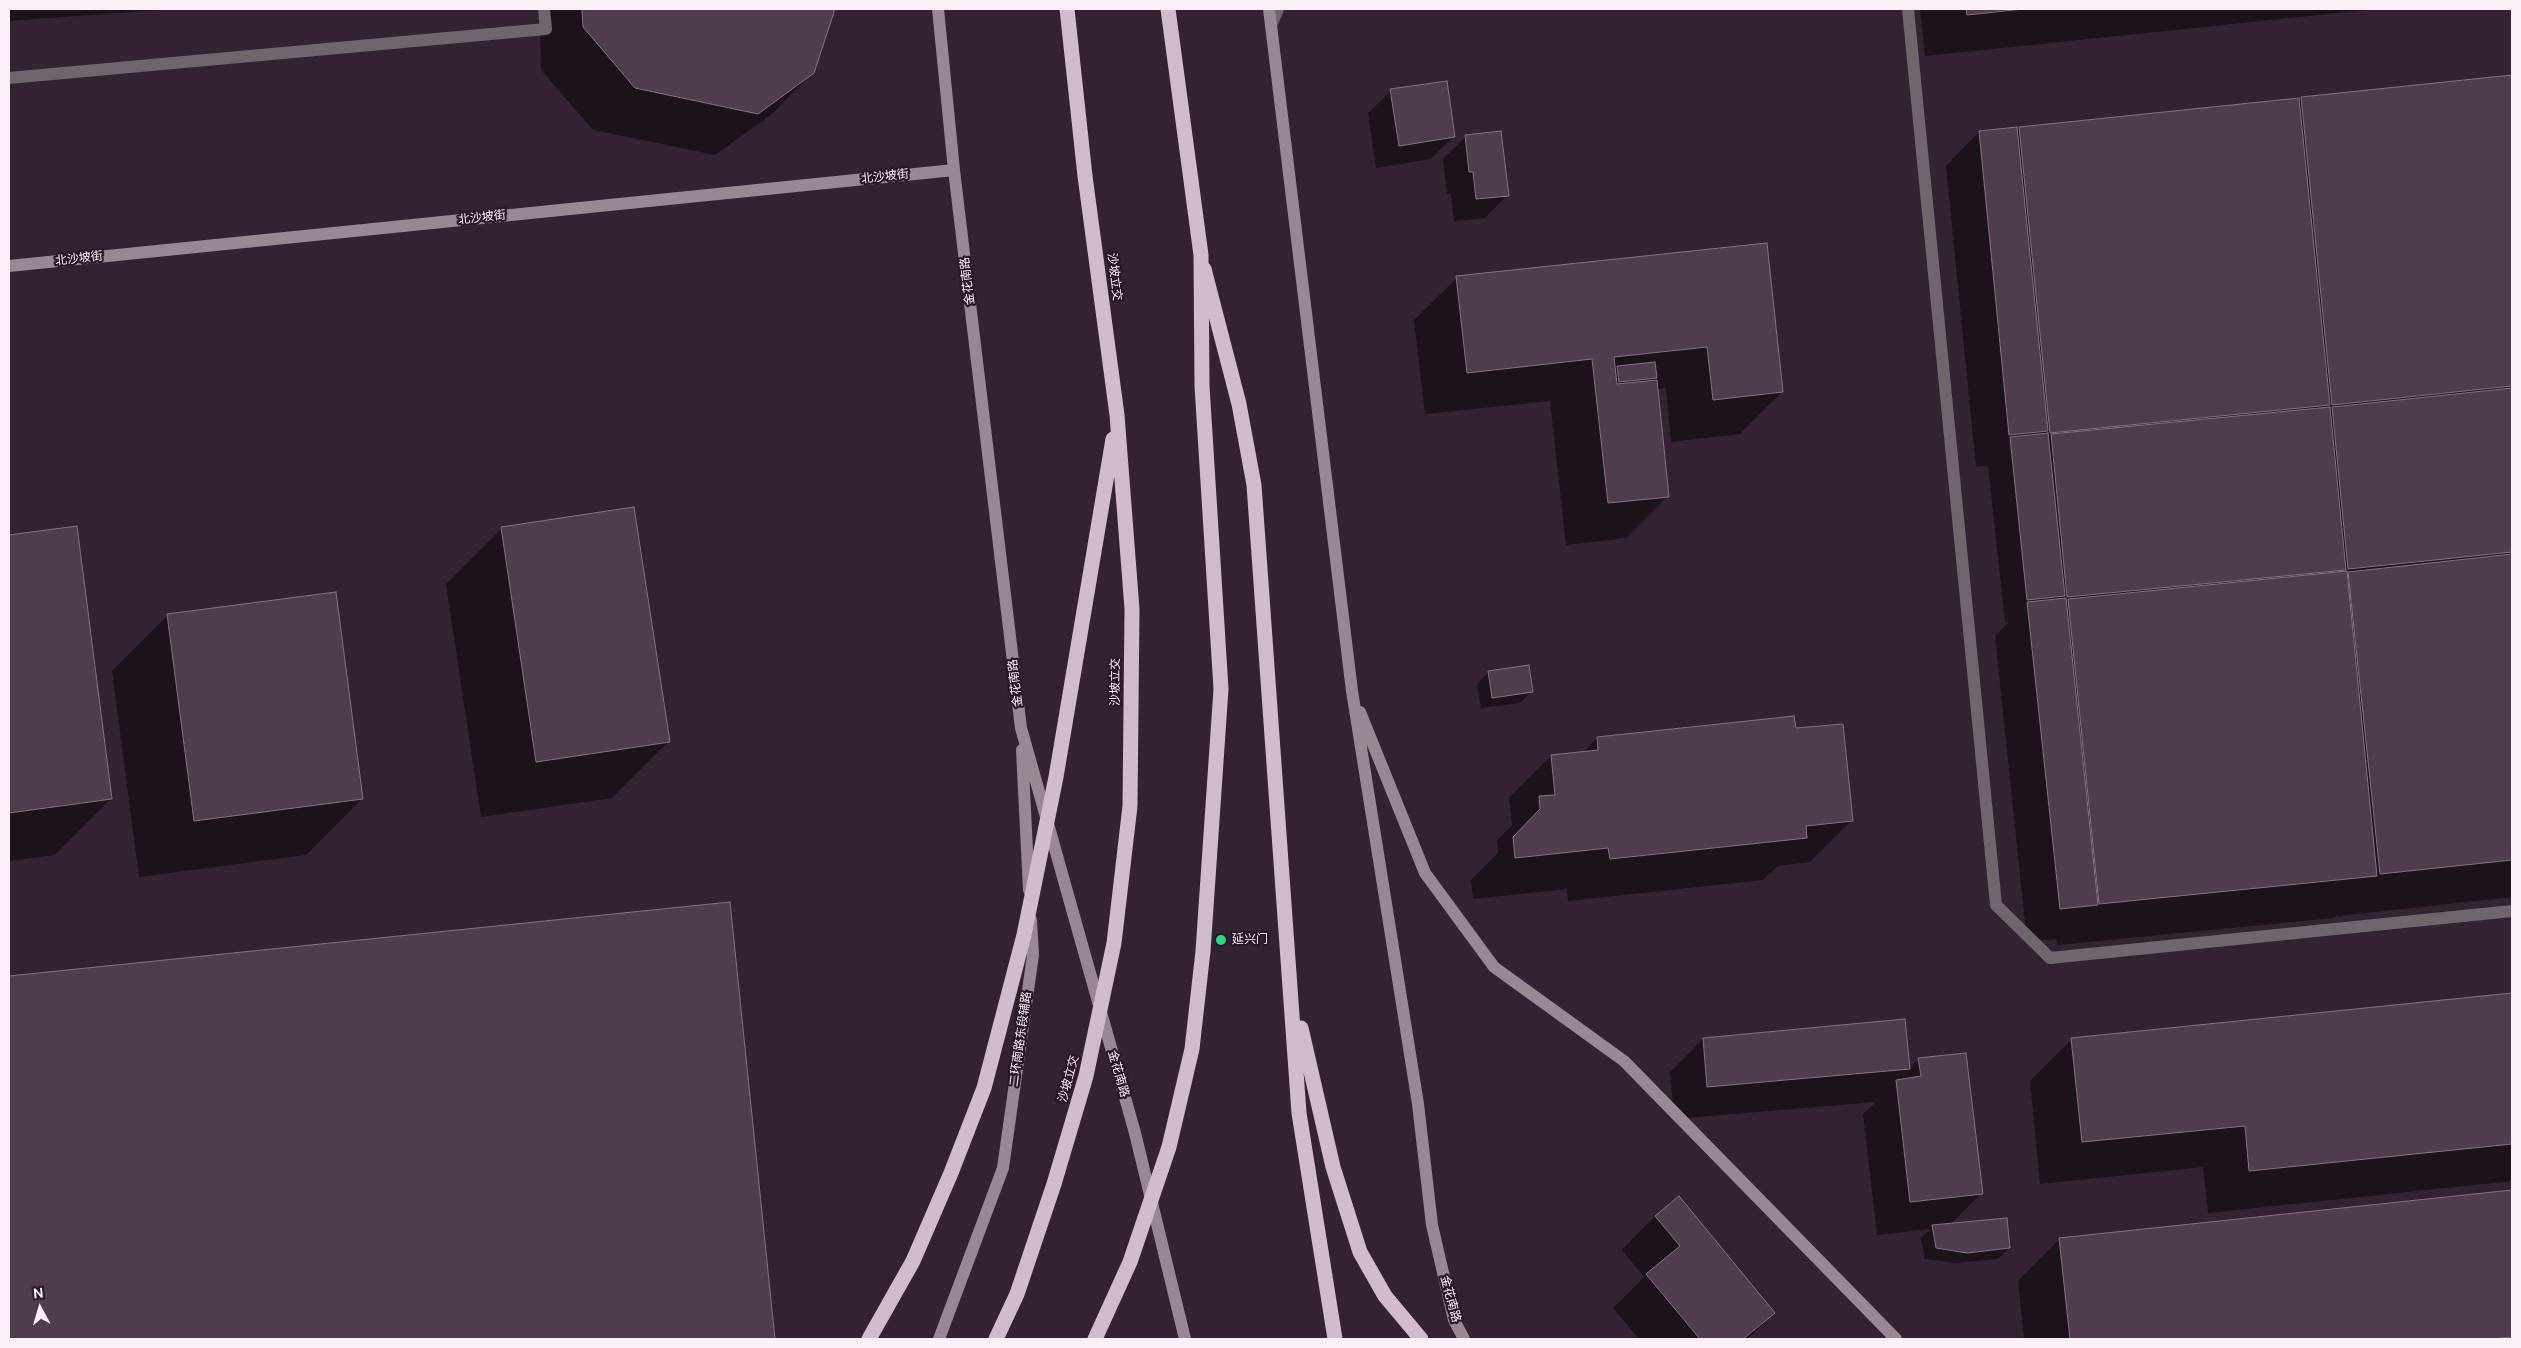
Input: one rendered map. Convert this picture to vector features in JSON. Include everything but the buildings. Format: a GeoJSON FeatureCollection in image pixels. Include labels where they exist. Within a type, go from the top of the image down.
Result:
{"type":"FeatureCollection","features":[{"type":"Feature","properties":{"kind":"highway","name":"沙坡立交"},"geometry":{"type":"LineString","coordinates":[[996,1339],[1017,1294],[1054,1184],[1086,1076],[1114,943],[1130,806],[1132,609],[1117,415],[1086,176],[1067,9]]}},
{"type":"Feature","properties":{"kind":"highway"},"geometry":{"type":"LineString","coordinates":[[1095,1339],[1130,1262],[1169,1147],[1192,1049],[1203,951],[1221,689],[1202,386],[1200,255],[1168,9]]}},
{"type":"Feature","properties":{"kind":"highway"},"geometry":{"type":"LineString","coordinates":[[1200,255],[1239,404],[1254,485],[1292,985],[1299,1113],[1335,1339]]}},
{"type":"Feature","properties":{"kind":"highway"},"geometry":{"type":"LineString","coordinates":[[869,1339],[913,1261],[951,1173],[984,1088],[1024,936],[1056,777],[1117,415]]}},
{"type":"Feature","properties":{"kind":"highway"},"geometry":{"type":"LineString","coordinates":[[1292,985],[1333,1167],[1360,1252],[1385,1296],[1420,1339]]}},
{"type":"Feature","properties":{"kind":"main road","name":"金花南路"},"geometry":{"type":"LineString","coordinates":[[938,9],[954,170],[1021,728],[1135,1133],[1184,1339]]}},
{"type":"Feature","properties":{"kind":"main road","name":"金花南路"},"geometry":{"type":"LineString","coordinates":[[1269,9],[1352,691],[1418,1104],[1432,1225],[1454,1320],[1464,1339]]}},
{"type":"Feature","properties":{"kind":"main road","name":"北沙坡街"},"geometry":{"type":"LineString","coordinates":[[9,266],[954,170]]}},
{"type":"Feature","properties":{"kind":"main road"},"geometry":{"type":"LineString","coordinates":[[1352,691],[1425,873],[1494,967],[1624,1061],[1896,1339]]}},
{"type":"Feature","properties":{"kind":"main road","name":"二环南路东段辅路"},"geometry":{"type":"LineString","coordinates":[[940,1339],[1003,1168],[1033,955],[1021,728]]}},
{"type":"Feature","properties":{"kind":"street"},"geometry":{"type":"LineString","coordinates":[[9,78],[546,29],[544,9]]}},
{"type":"Feature","properties":{"kind":"street"},"geometry":{"type":"LineString","coordinates":[[1271,24],[1278,9]]}},
{"type":"Feature","properties":{"kind":"street"},"geometry":{"type":"LineString","coordinates":[[1908,9],[1996,905],[2050,958],[2512,911]]}},
{"type":"Feature","properties":{"kind":"place","name":"延兴门"},"geometry":{"type":"Point","coordinates":[1221,940]}}]}
